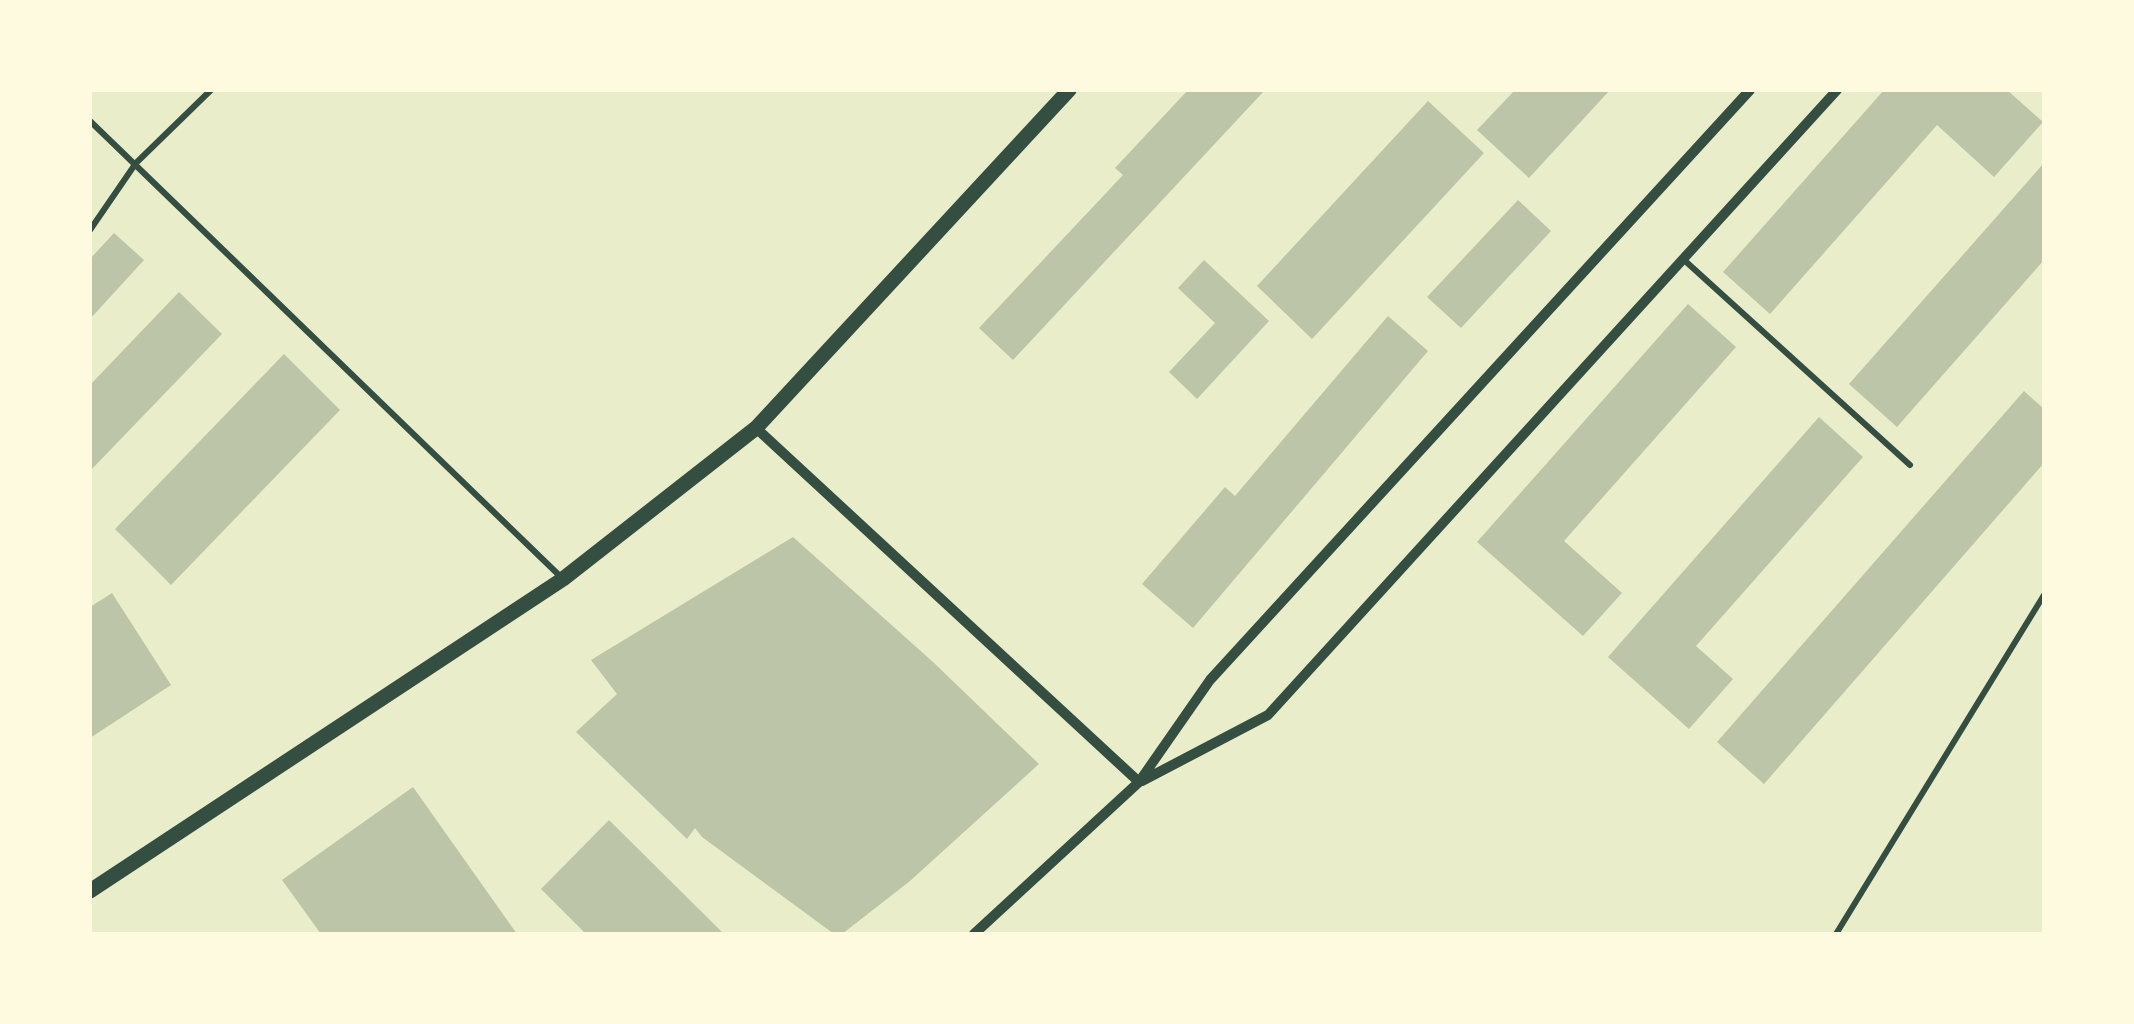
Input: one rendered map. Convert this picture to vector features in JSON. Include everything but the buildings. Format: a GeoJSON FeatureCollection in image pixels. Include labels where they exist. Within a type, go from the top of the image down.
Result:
{"type":"FeatureCollection","features":[{"type":"Feature","properties":{"kind":"main road"},"geometry":{"type":"LineString","coordinates":[[90,891],[562,579],[756,428],[1069,90]]}},
{"type":"Feature","properties":{"kind":"street"},"geometry":{"type":"LineString","coordinates":[[90,230],[136,163],[211,90]]}},
{"type":"Feature","properties":{"kind":"street"},"geometry":{"type":"LineString","coordinates":[[974,934],[1139,782],[1210,680],[1750,90]]}},
{"type":"Feature","properties":{"kind":"street"},"geometry":{"type":"LineString","coordinates":[[1139,782],[1268,715],[1838,90]]}},
{"type":"Feature","properties":{"kind":"street"},"geometry":{"type":"LineString","coordinates":[[90,121],[136,163],[562,579]]}},
{"type":"Feature","properties":{"kind":"street"},"geometry":{"type":"LineString","coordinates":[[1683,259],[1910,465]]}},
{"type":"Feature","properties":{"kind":"street"},"geometry":{"type":"LineString","coordinates":[[756,428],[1139,782]]}},
{"type":"Feature","properties":{"kind":"street"},"geometry":{"type":"LineString","coordinates":[[1836,934],[2044,595]]}}]}
